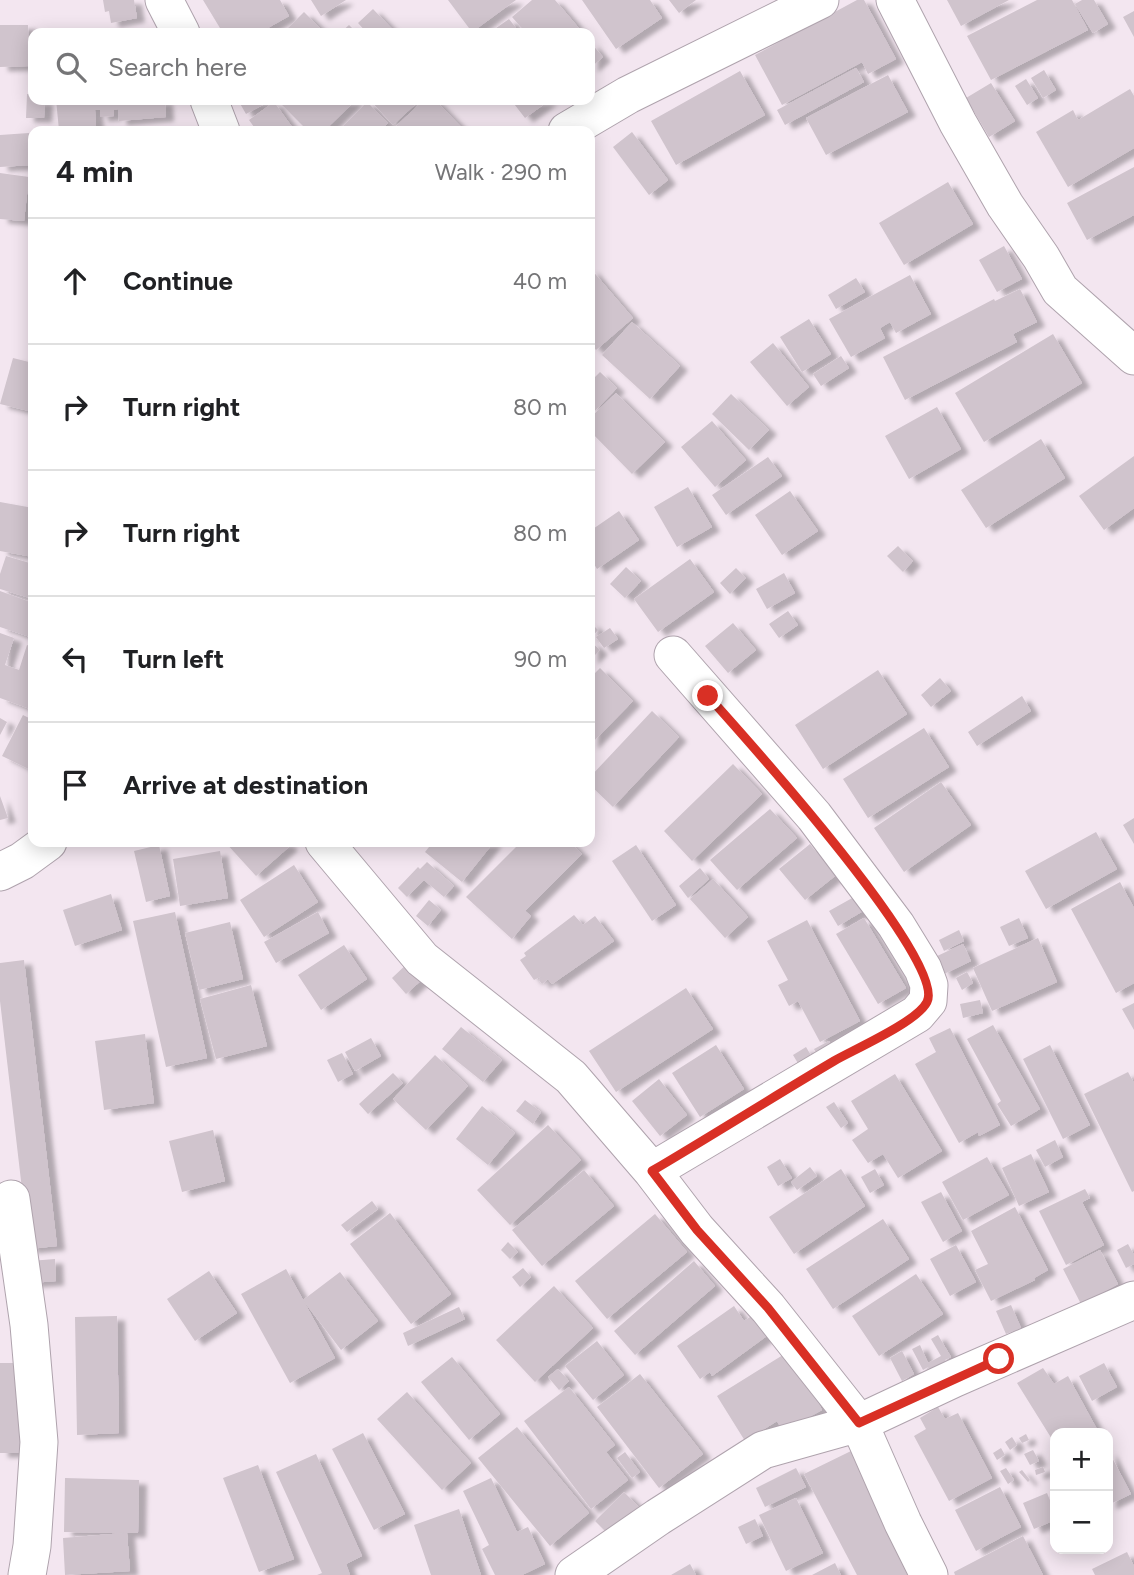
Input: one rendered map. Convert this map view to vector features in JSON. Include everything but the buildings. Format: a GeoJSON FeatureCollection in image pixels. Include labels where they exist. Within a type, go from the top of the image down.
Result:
{"type":"FeatureCollection","features":[{"type":"Feature","properties":{"kind":"street"},"geometry":{"type":"LineString","coordinates":[[164,0],[178,28]]}},
{"type":"Feature","properties":{"kind":"street"},"geometry":{"type":"LineString","coordinates":[[576,126],[628,94],[820,0]]}},
{"type":"Feature","properties":{"kind":"street"},"geometry":{"type":"LineString","coordinates":[[894,0],[958,123],[1005,205],[1060,290],[1134,356]]}},
{"type":"Feature","properties":{"kind":"street"},"geometry":{"type":"LineString","coordinates":[[211,105],[219,126]]}},
{"type":"Feature","properties":{"kind":"street"},"geometry":{"type":"LineString","coordinates":[[652,1171],[835,1060],[917,1014],[928,1001],[929,985],[923,969],[895,926],[814,816],[673,655]]}},
{"type":"Feature","properties":{"kind":"street"},"geometry":{"type":"LineString","coordinates":[[0,872],[41,847]]}},
{"type":"Feature","properties":{"kind":"street"},"geometry":{"type":"LineString","coordinates":[[328,847],[422,959],[571,1077],[652,1171],[697,1230],[768,1308],[859,1423],[929,1575]]}},
{"type":"Feature","properties":{"kind":"street"},"geometry":{"type":"LineString","coordinates":[[11,1199],[29,1325],[39,1442],[32,1546],[27,1575]]}},
{"type":"Feature","properties":{"kind":"street"},"geometry":{"type":"LineString","coordinates":[[574,1575],[763,1450],[859,1423],[1134,1300]]}},
{"type":"Feature","properties":{"kind":"route"},"geometry":{"type":"LineString","coordinates":[[708,696],[814,816],[895,926],[923,969],[929,985],[928,1001],[917,1014],[897,1027],[835,1060],[652,1171],[697,1230],[768,1308],[859,1423],[999,1359]]}}]}
